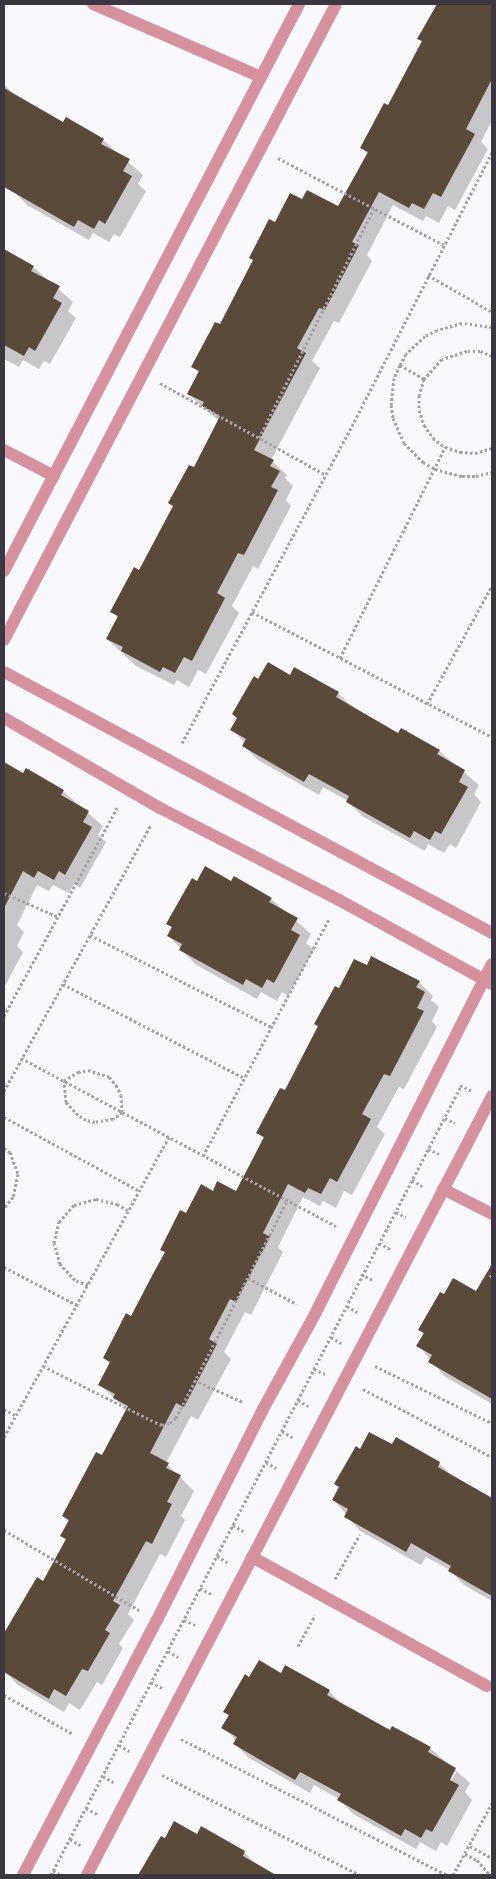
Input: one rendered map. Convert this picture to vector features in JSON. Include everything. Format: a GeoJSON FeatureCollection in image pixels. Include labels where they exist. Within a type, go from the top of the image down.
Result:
{"type":"FeatureCollection","features":[{"type":"Feature","properties":{"kind":"street"},"geometry":{"type":"LineString","coordinates":[[93,4],[261,78]]}},
{"type":"Feature","properties":{"kind":"street"},"geometry":{"type":"LineString","coordinates":[[4,572],[300,4]]}},
{"type":"Feature","properties":{"kind":"street"},"geometry":{"type":"LineString","coordinates":[[4,640],[336,4]]}},
{"type":"Feature","properties":{"kind":"street"},"geometry":{"type":"LineString","coordinates":[[4,450],[54,476]]}},
{"type":"Feature","properties":{"kind":"street"},"geometry":{"type":"LineString","coordinates":[[4,672],[492,932]]}},
{"type":"Feature","properties":{"kind":"street"},"geometry":{"type":"LineString","coordinates":[[4,718],[160,808],[339,900],[488,981]]}},
{"type":"Feature","properties":{"kind":"street"},"geometry":{"type":"LineString","coordinates":[[23,1875],[157,1620],[226,1481],[315,1314],[437,1074],[488,981],[492,964]]}},
{"type":"Feature","properties":{"kind":"street"},"geometry":{"type":"LineString","coordinates":[[87,1875],[491,1098]]}},
{"type":"Feature","properties":{"kind":"street"},"geometry":{"type":"LineString","coordinates":[[443,1190],[492,1214]]}},
{"type":"Feature","properties":{"kind":"street"},"geometry":{"type":"LineString","coordinates":[[252,1557],[487,1686]]}},
{"type":"Feature","properties":{"kind":"path"},"geometry":{"type":"LineString","coordinates":[[260,149],[444,245]]}},
{"type":"Feature","properties":{"kind":"path"},"geometry":{"type":"LineString","coordinates":[[172,762],[326,475],[492,152]]}},
{"type":"Feature","properties":{"kind":"path"},"geometry":{"type":"LineString","coordinates":[[259,438],[374,208]]}},
{"type":"Feature","properties":{"kind":"path"},"geometry":{"type":"LineString","coordinates":[[428,275],[492,312]]}},
{"type":"Feature","properties":{"kind":"path"},"geometry":{"type":"LineString","coordinates":[[492,327],[462,323],[437,330],[415,344],[400,365],[391,391],[393,418],[398,431],[408,448],[423,462],[435,469],[462,476],[476,476],[492,472]]}},
{"type":"Feature","properties":{"kind":"path"},"geometry":{"type":"LineString","coordinates":[[492,356],[480,351],[454,353],[442,359],[424,379],[419,395],[419,410],[424,425],[433,438],[445,447],[460,452],[475,453],[492,448]]}},
{"type":"Feature","properties":{"kind":"path"},"geometry":{"type":"LineString","coordinates":[[400,365],[424,379]]}},
{"type":"Feature","properties":{"kind":"path"},"geometry":{"type":"LineString","coordinates":[[143,373],[326,475]]}},
{"type":"Feature","properties":{"kind":"path"},"geometry":{"type":"LineString","coordinates":[[340,658],[445,447]]}},
{"type":"Feature","properties":{"kind":"path"},"geometry":{"type":"LineString","coordinates":[[427,704],[492,586]]}},
{"type":"Feature","properties":{"kind":"path"},"geometry":{"type":"LineString","coordinates":[[252,612],[492,737]]}},
{"type":"Feature","properties":{"kind":"path"},"geometry":{"type":"LineString","coordinates":[[4,1016],[127,789]]}},
{"type":"Feature","properties":{"kind":"path"},"geometry":{"type":"LineString","coordinates":[[4,1091],[160,808]]}},
{"type":"Feature","properties":{"kind":"path"},"geometry":{"type":"LineString","coordinates":[[4,892],[59,917]]}},
{"type":"Feature","properties":{"kind":"path"},"geometry":{"type":"LineString","coordinates":[[203,1156],[339,900]]}},
{"type":"Feature","properties":{"kind":"path"},"geometry":{"type":"LineString","coordinates":[[90,935],[271,1027]]}},
{"type":"Feature","properties":{"kind":"path"},"geometry":{"type":"LineString","coordinates":[[63,984],[244,1078]]}},
{"type":"Feature","properties":{"kind":"path"},"geometry":{"type":"LineString","coordinates":[[21,1058],[355,1236]]}},
{"type":"Feature","properties":{"kind":"path"},"geometry":{"type":"LineString","coordinates":[[64,1081],[78,1072],[88,1070],[109,1077],[116,1084],[121,1095],[122,1112]]}},
{"type":"Feature","properties":{"kind":"path"},"geometry":{"type":"LineString","coordinates":[[437,1074],[491,1098]]}},
{"type":"Feature","properties":{"kind":"path"},"geometry":{"type":"LineString","coordinates":[[64,1081],[66,1102],[78,1115],[86,1120],[104,1122],[122,1112]]}},
{"type":"Feature","properties":{"kind":"path"},"geometry":{"type":"LineString","coordinates":[[51,1875],[461,1086]]}},
{"type":"Feature","properties":{"kind":"path"},"geometry":{"type":"LineString","coordinates":[[4,1117],[140,1191]]}},
{"type":"Feature","properties":{"kind":"path"},"geometry":{"type":"LineString","coordinates":[[445,1118],[456,1124]]}},
{"type":"Feature","properties":{"kind":"path"},"geometry":{"type":"LineString","coordinates":[[4,1436],[169,1138]]}},
{"type":"Feature","properties":{"kind":"path"},"geometry":{"type":"LineString","coordinates":[[4,1148],[10,1152],[18,1174],[17,1186],[13,1197],[4,1208]]}},
{"type":"Feature","properties":{"kind":"path"},"geometry":{"type":"LineString","coordinates":[[428,1149],[440,1155]]}},
{"type":"Feature","properties":{"kind":"path"},"geometry":{"type":"LineString","coordinates":[[412,1180],[424,1186]]}},
{"type":"Feature","properties":{"kind":"path"},"geometry":{"type":"LineString","coordinates":[[88,1285],[75,1280],[60,1264],[54,1243],[59,1222],[74,1206],[96,1199],[117,1204],[129,1211]]}},
{"type":"Feature","properties":{"kind":"path"},"geometry":{"type":"LineString","coordinates":[[44,1366],[162,1425],[170,1423],[176,1418],[287,1201]]}},
{"type":"Feature","properties":{"kind":"path"},"geometry":{"type":"LineString","coordinates":[[396,1212],[407,1218]]}},
{"type":"Feature","properties":{"kind":"path"},"geometry":{"type":"LineString","coordinates":[[379,1243],[391,1249]]}},
{"type":"Feature","properties":{"kind":"path"},"geometry":{"type":"LineString","coordinates":[[341,1262],[391,1290]]}},
{"type":"Feature","properties":{"kind":"path"},"geometry":{"type":"LineString","coordinates":[[4,1267],[77,1305]]}},
{"type":"Feature","properties":{"kind":"path"},"geometry":{"type":"LineString","coordinates":[[248,1278],[315,1314]]}},
{"type":"Feature","properties":{"kind":"path"},"geometry":{"type":"LineString","coordinates":[[347,1306],[358,1312]]}},
{"type":"Feature","properties":{"kind":"path"},"geometry":{"type":"LineString","coordinates":[[330,1337],[342,1344]]}},
{"type":"Feature","properties":{"kind":"path"},"geometry":{"type":"LineString","coordinates":[[356,1357],[492,1423]]}},
{"type":"Feature","properties":{"kind":"path"},"geometry":{"type":"LineString","coordinates":[[314,1369],[326,1375]]}},
{"type":"Feature","properties":{"kind":"path"},"geometry":{"type":"LineString","coordinates":[[345,1379],[492,1457]]}},
{"type":"Feature","properties":{"kind":"path"},"geometry":{"type":"LineString","coordinates":[[194,1380],[262,1411]]}},
{"type":"Feature","properties":{"kind":"path"},"geometry":{"type":"LineString","coordinates":[[298,1400],[310,1406]]}},
{"type":"Feature","properties":{"kind":"path"},"geometry":{"type":"LineString","coordinates":[[4,1409],[15,1415]]}},
{"type":"Feature","properties":{"kind":"path"},"geometry":{"type":"LineString","coordinates":[[282,1431],[293,1438]]}},
{"type":"Feature","properties":{"kind":"path"},"geometry":{"type":"LineString","coordinates":[[266,1462],[277,1469]]}},
{"type":"Feature","properties":{"kind":"path"},"geometry":{"type":"LineString","coordinates":[[226,1481],[277,1509]]}},
{"type":"Feature","properties":{"kind":"path"},"geometry":{"type":"LineString","coordinates":[[233,1525],[245,1532]]}},
{"type":"Feature","properties":{"kind":"path"},"geometry":{"type":"LineString","coordinates":[[4,1530],[157,1620]]}},
{"type":"Feature","properties":{"kind":"path"},"geometry":{"type":"LineString","coordinates":[[217,1556],[228,1563]]}},
{"type":"Feature","properties":{"kind":"path"},"geometry":{"type":"LineString","coordinates":[[200,1588],[212,1594]]}},
{"type":"Feature","properties":{"kind":"path"},"geometry":{"type":"LineString","coordinates":[[184,1620],[196,1626]]}},
{"type":"Feature","properties":{"kind":"path"},"geometry":{"type":"LineString","coordinates":[[168,1651],[179,1657]]}},
{"type":"Feature","properties":{"kind":"path"},"geometry":{"type":"LineString","coordinates":[[151,1682],[163,1689]]}},
{"type":"Feature","properties":{"kind":"path"},"geometry":{"type":"LineString","coordinates":[[4,1695],[92,1744]]}},
{"type":"Feature","properties":{"kind":"path"},"geometry":{"type":"LineString","coordinates":[[114,1702],[162,1730],[447,1875]]}},
{"type":"Feature","properties":{"kind":"path"},"geometry":{"type":"LineString","coordinates":[[119,1745],[130,1751]]}},
{"type":"Feature","properties":{"kind":"path"},"geometry":{"type":"LineString","coordinates":[[144,1765],[360,1875]]}},
{"type":"Feature","properties":{"kind":"path"},"geometry":{"type":"LineString","coordinates":[[102,1776],[114,1783]]}},
{"type":"Feature","properties":{"kind":"path"},"geometry":{"type":"LineString","coordinates":[[453,1875],[492,1803]]}},
{"type":"Feature","properties":{"kind":"path"},"geometry":{"type":"LineString","coordinates":[[86,1808],[98,1814]]}},
{"type":"Feature","properties":{"kind":"path"},"geometry":{"type":"LineString","coordinates":[[70,1839],[82,1845]]}},
{"type":"Feature","properties":{"kind":"path"},"geometry":{"type":"LineString","coordinates":[[470,1846],[492,1858]]}},
{"type":"Feature","properties":{"kind":"path"},"geometry":{"type":"LineString","coordinates":[[465,1854],[477,1860],[490,1875]]}},
{"type":"Feature","properties":{"kind":"path"},"geometry":{"type":"LineString","coordinates":[[53,1871],[62,1875]]}},
{"type":"Feature","properties":{"kind":"building"},"geometry":{"type":"Polygon","coordinates":[[[437,4],[492,4],[492,79],[466,129],[475,134],[441,197],[433,193],[424,209],[412,203],[409,208],[379,192],[352,242],[359,245],[325,310],[319,308],[297,348],[306,353],[254,450],[274,460],[270,466],[280,471],[271,487],[278,490],[244,555],[238,553],[217,593],[225,598],[192,661],[184,657],[175,673],[163,667],[160,672],[121,651],[123,647],[106,639],[118,616],[110,612],[134,567],[139,570],[173,506],[168,503],[189,465],[194,467],[220,416],[202,406],[204,402],[187,394],[199,371],[191,367],[215,322],[220,324],[253,260],[249,258],[269,219],[275,222],[290,193],[302,199],[307,190],[338,206],[368,152],[360,148],[384,103],[388,105],[422,41],[417,39],[437,4]]]}},
{"type":"Feature","properties":{"kind":"building"},"geometry":{"type":"Polygon","coordinates":[[[4,88],[63,122],[66,117],[104,139],[101,144],[130,159],[123,171],[132,176],[105,224],[99,220],[94,229],[78,220],[74,227],[4,187],[4,88]]]}},
{"type":"Feature","properties":{"kind":"building"},"geometry":{"type":"Polygon","coordinates":[[[4,249],[34,266],[31,271],[60,286],[53,298],[62,303],[35,351],[29,347],[24,356],[4,345],[4,249]]]}},
{"type":"Feature","properties":{"kind":"building"},"geometry":{"type":"Polygon","coordinates":[[[268,662],[290,675],[294,667],[339,692],[336,697],[398,733],[401,728],[440,750],[437,754],[465,770],[459,782],[468,787],[441,834],[435,831],[430,840],[414,831],[410,838],[346,802],[349,796],[309,774],[304,782],[242,746],[246,739],[230,730],[237,718],[232,714],[254,676],[258,679],[268,662]]]}},
{"type":"Feature","properties":{"kind":"building"},"geometry":{"type":"Polygon","coordinates":[[[4,762],[23,773],[26,768],[64,790],[61,795],[89,811],[83,822],[92,827],[65,875],[59,871],[54,880],[38,871],[34,878],[23,871],[4,908],[4,762]]]}},
{"type":"Feature","properties":{"kind":"building"},"geometry":{"type":"Polygon","coordinates":[[[205,866],[231,881],[234,876],[272,898],[269,902],[298,918],[291,930],[300,935],[274,983],[267,979],[262,988],[246,979],[243,985],[179,950],[182,944],[167,936],[172,927],[166,924],[192,878],[197,881],[205,866]]]}},
{"type":"Feature","properties":{"kind":"building"},"geometry":{"type":"Polygon","coordinates":[[[371,956],[420,981],[416,987],[425,992],[417,1008],[424,1011],[390,1076],[384,1074],[362,1114],[371,1119],[337,1182],[330,1178],[321,1194],[308,1188],[305,1193],[288,1184],[263,1233],[270,1237],[236,1302],[230,1299],[209,1339],[217,1344],[184,1407],[176,1403],[150,1453],[169,1463],[166,1468],[181,1475],[167,1502],[172,1504],[152,1544],[146,1541],[113,1601],[120,1605],[105,1630],[110,1633],[88,1671],[82,1669],[66,1696],[54,1689],[49,1699],[4,1672],[4,1633],[37,1577],[43,1581],[66,1539],[60,1536],[69,1520],[62,1516],[96,1452],[102,1455],[128,1406],[113,1398],[115,1394],[98,1385],[110,1362],[103,1358],[126,1313],[131,1316],[165,1252],[160,1250],[180,1210],[186,1213],[201,1184],[213,1191],[217,1181],[236,1191],[264,1137],[256,1133],[280,1088],[285,1090],[318,1026],[314,1024],[335,986],[339,988],[354,959],[367,965],[371,956]]]}},
{"type":"Feature","properties":{"kind":"building"},"geometry":{"type":"Polygon","coordinates":[[[492,1264],[492,1399],[428,1362],[432,1355],[416,1346],[424,1333],[418,1330],[440,1292],[444,1294],[453,1278],[476,1291],[492,1264]]]}},
{"type":"Feature","properties":{"kind":"building"},"geometry":{"type":"Polygon","coordinates":[[[369,1432],[392,1444],[396,1437],[440,1462],[438,1467],[492,1498],[492,1596],[448,1571],[451,1566],[411,1543],[406,1552],[344,1517],[348,1509],[332,1500],[339,1487],[334,1484],[356,1446],[360,1449],[369,1432]]]}},
{"type":"Feature","properties":{"kind":"building"},"geometry":{"type":"Polygon","coordinates":[[[259,1660],[281,1673],[285,1665],[330,1690],[327,1695],[390,1730],[392,1726],[431,1747],[428,1752],[456,1768],[450,1780],[459,1785],[432,1832],[426,1829],[421,1838],[405,1829],[401,1836],[337,1800],[341,1794],[300,1772],[295,1780],[233,1744],[237,1737],[221,1728],[229,1715],[223,1712],[245,1674],[249,1677],[259,1660]]]}},
{"type":"Feature","properties":{"kind":"building"},"geometry":{"type":"Polygon","coordinates":[[[174,1821],[197,1834],[201,1826],[245,1851],[243,1856],[276,1875],[138,1875],[161,1836],[165,1838],[174,1821]]]}}]}
